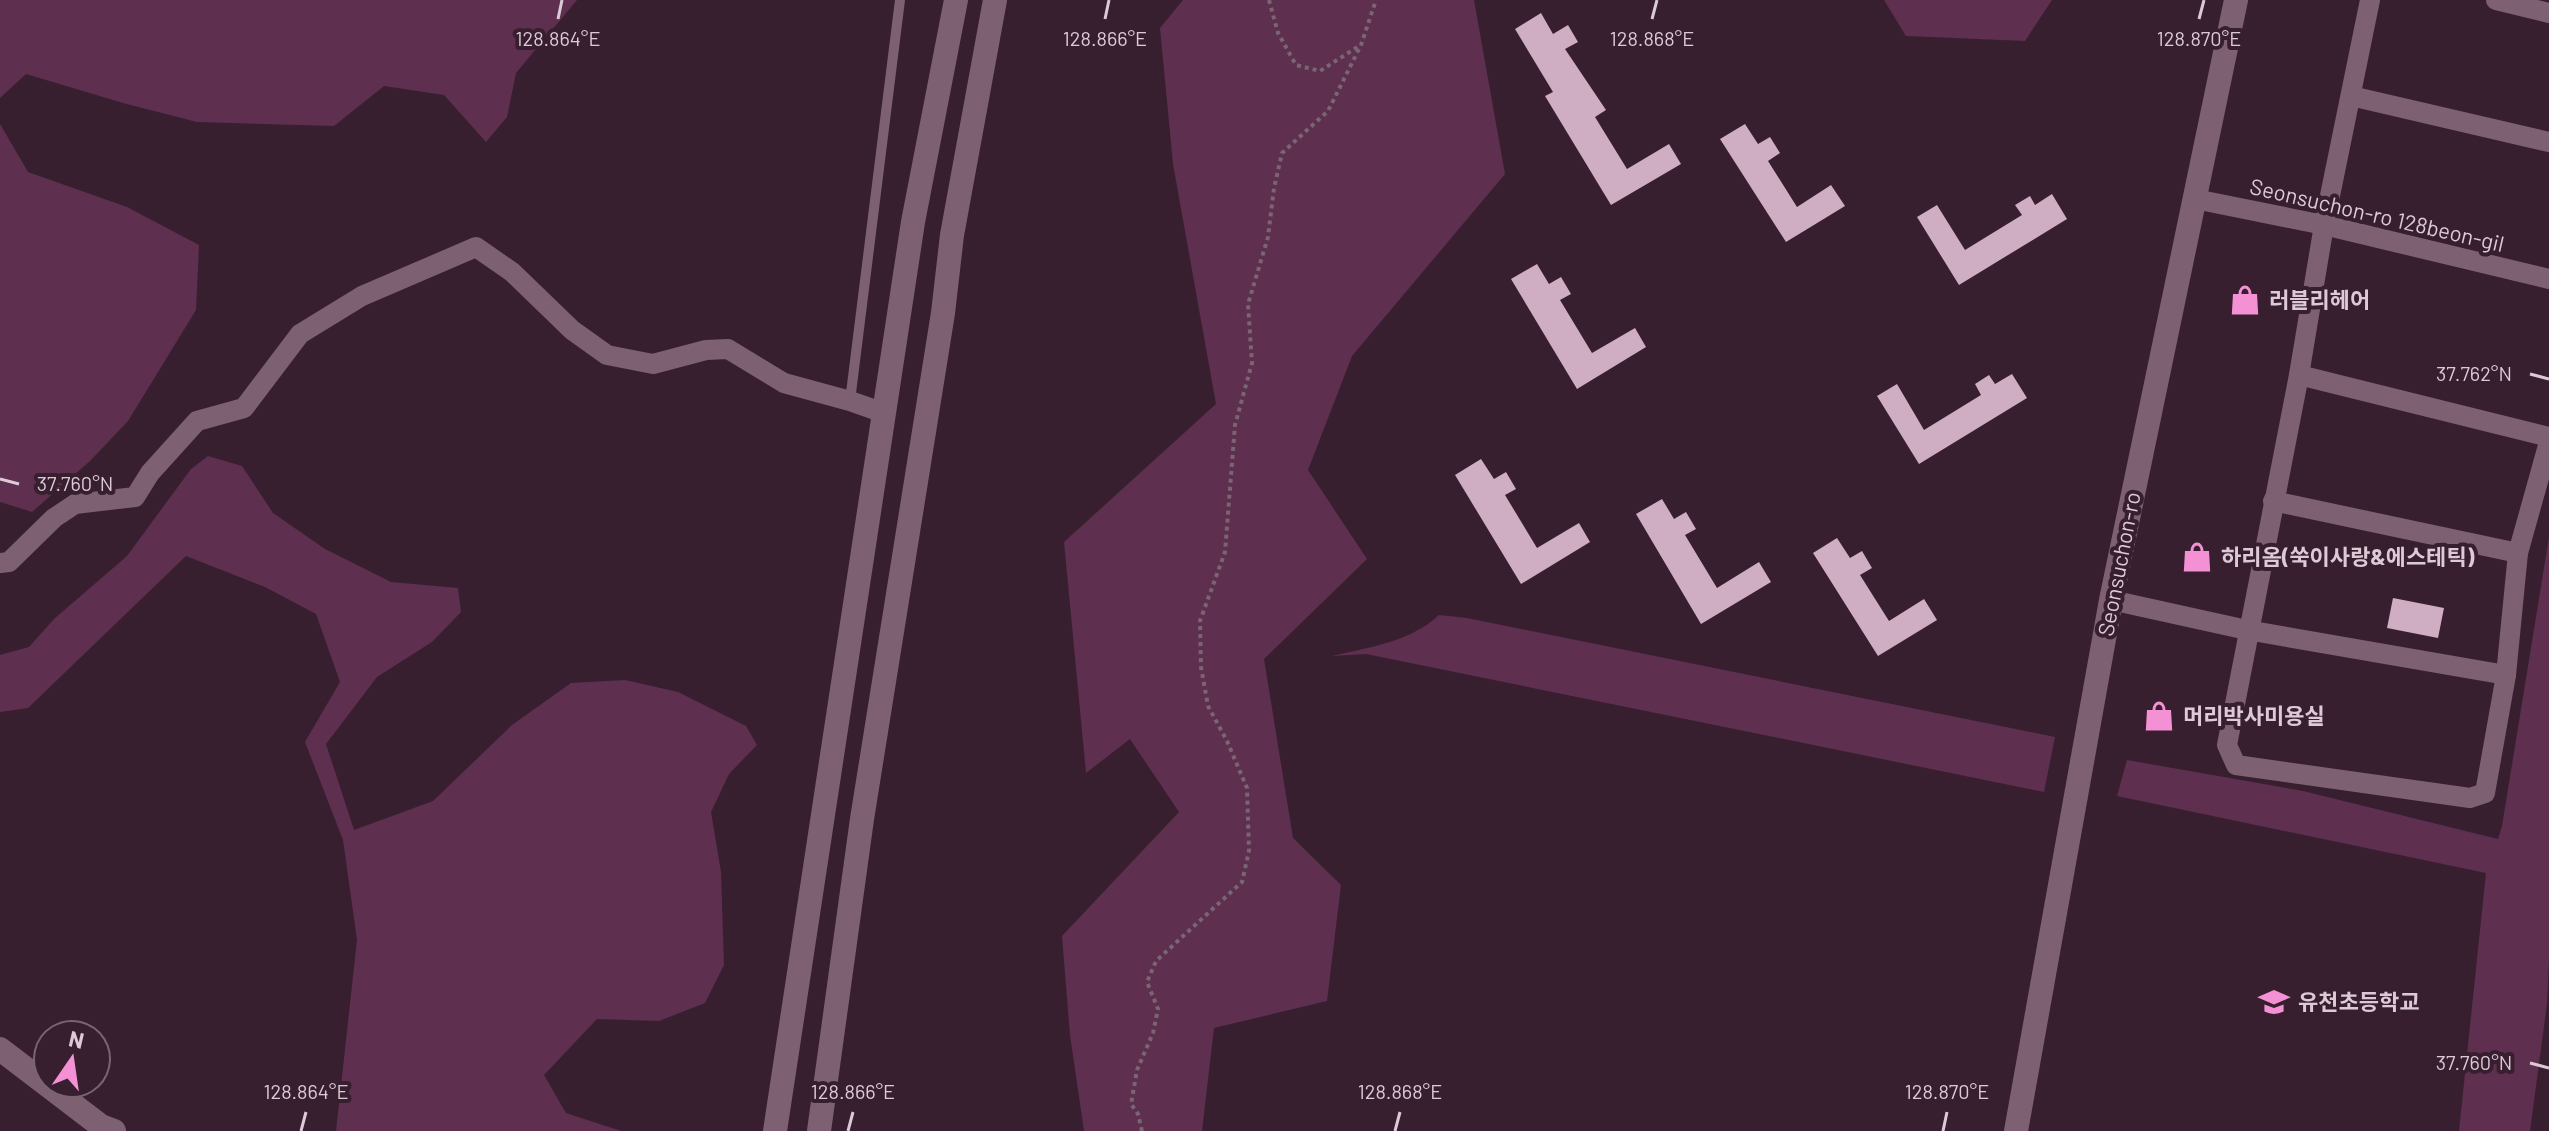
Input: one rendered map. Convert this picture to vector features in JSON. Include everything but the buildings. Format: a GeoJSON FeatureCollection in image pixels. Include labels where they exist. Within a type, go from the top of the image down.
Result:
{"type":"FeatureCollection","features":[{"type":"Feature","properties":{"kind":"street"},"geometry":{"type":"LineString","coordinates":[[775,1131],[913,222],[956,0]]}},
{"type":"Feature","properties":{"kind":"street"},"geometry":{"type":"LineString","coordinates":[[819,1131],[862,819],[940,329],[952,235],[995,0]]}},
{"type":"Feature","properties":{"kind":"street","name":"Seonsuchon-ro"},"geometry":{"type":"LineString","coordinates":[[2016,1131],[2111,600],[2236,0]]}},
{"type":"Feature","properties":{"kind":"street"},"geometry":{"type":"LineString","coordinates":[[2299,375],[2549,439],[2518,553],[2506,675],[2485,793],[2470,798],[2236,765],[2227,745],[2299,375],[2324,225],[2370,0]]}},
{"type":"Feature","properties":{"kind":"street"},"geometry":{"type":"LineString","coordinates":[[2496,0],[2549,13]]}},
{"type":"Feature","properties":{"kind":"street"},"geometry":{"type":"LineString","coordinates":[[2351,96],[2549,142]]}},
{"type":"Feature","properties":{"kind":"street","name":"Seonsuchon-ro 128beon-gil"},"geometry":{"type":"LineString","coordinates":[[2195,199],[2324,225],[2549,279]]}},
{"type":"Feature","properties":{"kind":"street"},"geometry":{"type":"LineString","coordinates":[[0,563],[9,562],[54,518],[75,504],[135,497],[150,473],[197,421],[244,408],[300,334],[362,296],[476,247],[512,272],[572,330],[607,355],[653,364],[706,350],[728,349],[784,383],[884,413]]}},
{"type":"Feature","properties":{"kind":"street"},"geometry":{"type":"LineString","coordinates":[[2273,501],[2518,553]]}},
{"type":"Feature","properties":{"kind":"street"},"geometry":{"type":"LineString","coordinates":[[2111,600],[2247,630],[2506,675]]}},
{"type":"Feature","properties":{"kind":"street"},"geometry":{"type":"LineString","coordinates":[[0,1049],[101,1126],[114,1131]]}},
{"type":"Feature","properties":{"kind":"lane"},"geometry":{"type":"LineString","coordinates":[[850,401],[900,0]]}},
{"type":"Feature","properties":{"kind":"path"},"geometry":{"type":"LineString","coordinates":[[1269,0],[1278,33],[1296,65],[1320,71],[1361,45]]}},
{"type":"Feature","properties":{"kind":"path"},"geometry":{"type":"LineString","coordinates":[[1142,1131],[1138,1114],[1131,1104],[1137,1070],[1153,1033],[1158,1009],[1147,982],[1156,961],[1242,882],[1249,851],[1247,788],[1208,706],[1201,667],[1200,621],[1225,552],[1235,425],[1252,363],[1248,304],[1268,237],[1282,153],[1328,111],[1361,45],[1376,0]]}},
{"type":"Feature","properties":{"kind":"shaded area"},"geometry":{"type":"Polygon","coordinates":[[[0,0],[577,0],[516,73],[507,117],[486,142],[444,95],[384,86],[334,126],[197,122],[26,74],[0,98],[0,0]]]}},
{"type":"Feature","properties":{"kind":"shaded area"},"geometry":{"type":"Polygon","coordinates":[[[1183,0],[1474,0],[1505,174],[1352,356],[1308,470],[1367,559],[1264,659],[1293,838],[1341,885],[1327,1001],[1214,1028],[1202,1131],[1084,1131],[1070,1035],[1062,936],[1179,812],[1130,739],[1086,773],[1064,542],[1216,404],[1173,164],[1160,28],[1183,0]]]}},
{"type":"Feature","properties":{"kind":"shaded area"},"geometry":{"type":"Polygon","coordinates":[[[1884,0],[2052,0],[2025,41],[1906,36],[1884,0]]]}},
{"type":"Feature","properties":{"kind":"shaded area"},"geometry":{"type":"Polygon","coordinates":[[[0,124],[28,172],[127,207],[199,245],[196,310],[128,421],[90,461],[32,512],[0,502],[0,124]]]}},
{"type":"Feature","properties":{"kind":"shaded area"},"geometry":{"type":"Polygon","coordinates":[[[208,456],[242,466],[273,513],[325,549],[391,582],[458,588],[461,612],[432,642],[377,677],[326,744],[354,830],[433,801],[512,725],[571,683],[625,680],[678,692],[746,726],[757,745],[729,774],[711,812],[721,872],[724,965],[705,1003],[659,1021],[597,1019],[544,1075],[566,1113],[621,1131],[336,1131],[357,940],[343,840],[305,742],[340,682],[316,614],[265,587],[186,556],[28,708],[0,712],[0,655],[29,647],[54,619],[127,556],[191,469],[208,456]]]}},
{"type":"Feature","properties":{"kind":"shaded area"},"geometry":{"type":"Polygon","coordinates":[[[2549,537],[2549,959],[2547,1004],[2530,1131],[2459,1131],[2486,873],[2117,796],[2127,760],[2303,791],[2498,839],[2549,537]]]}},
{"type":"Feature","properties":{"kind":"shaded area"},"geometry":{"type":"Polygon","coordinates":[[[1439,615],[1467,618],[2055,737],[2044,792],[1366,654],[1332,656],[1402,637],[1439,615]]]}},
{"type":"Feature","properties":{"kind":"place","name":"러블리헤어"},"geometry":{"type":"Point","coordinates":[2245,300]}},
{"type":"Feature","properties":{"kind":"place","name":"하리옴(쑥이사랑&에스테틱)"},"geometry":{"type":"Point","coordinates":[2197,557]}},
{"type":"Feature","properties":{"kind":"place","name":"머리박사미용실"},"geometry":{"type":"Point","coordinates":[2159,716]}},
{"type":"Feature","properties":{"kind":"place","name":"유천초등학교"},"geometry":{"type":"Point","coordinates":[2274,1002]}}]}
